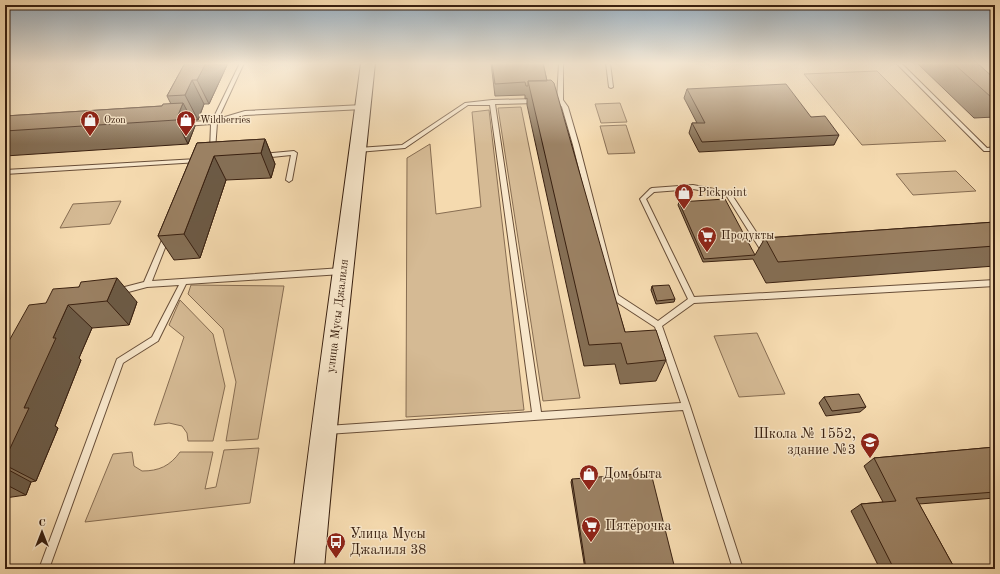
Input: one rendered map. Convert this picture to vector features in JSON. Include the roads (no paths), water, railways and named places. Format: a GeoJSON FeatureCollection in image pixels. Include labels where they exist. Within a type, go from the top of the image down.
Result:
{"type":"FeatureCollection","features":[{"type":"Feature","properties":{"kind":"main road","name":"улица Мусы Джалиля"},"geometry":{"type":"LineString","coordinates":[[309,569],[323,430],[344,271],[365,90]]}},
{"type":"Feature","properties":{"kind":"lane"},"geometry":{"type":"LineString","coordinates":[[195,168],[203,158],[213,150],[214,122],[229,90]]}},
{"type":"Feature","properties":{"kind":"lane"},"geometry":{"type":"LineString","coordinates":[[558,90],[557,100],[566,107],[615,297],[658,325],[686,406],[738,569]]}},
{"type":"Feature","properties":{"kind":"lane"},"geometry":{"type":"LineString","coordinates":[[925,90],[986,150],[995,149]]}},
{"type":"Feature","properties":{"kind":"lane"},"geometry":{"type":"LineString","coordinates":[[357,150],[403,147],[467,104],[539,101]]}},
{"type":"Feature","properties":{"kind":"lane"},"geometry":{"type":"LineString","coordinates":[[492,102],[537,416]]}},
{"type":"Feature","properties":{"kind":"lane"},"geometry":{"type":"LineString","coordinates":[[175,124],[214,122],[245,113],[363,107]]}},
{"type":"Feature","properties":{"kind":"lane"},"geometry":{"type":"LineString","coordinates":[[257,156],[294,153],[289,180]]}},
{"type":"Feature","properties":{"kind":"lane"},"geometry":{"type":"LineString","coordinates":[[5,172],[203,158]]}},
{"type":"Feature","properties":{"kind":"lane"},"geometry":{"type":"LineString","coordinates":[[692,300],[643,200],[652,190],[693,187],[728,193],[762,247],[777,246]]}},
{"type":"Feature","properties":{"kind":"lane"},"geometry":{"type":"LineString","coordinates":[[146,284],[170,226]]}},
{"type":"Feature","properties":{"kind":"lane"},"geometry":{"type":"LineString","coordinates":[[111,294],[146,284],[344,271]]}},
{"type":"Feature","properties":{"kind":"lane"},"geometry":{"type":"LineString","coordinates":[[44,569],[120,361],[155,339],[184,282]]}},
{"type":"Feature","properties":{"kind":"lane"},"geometry":{"type":"LineString","coordinates":[[658,325],[692,300],[995,283]]}},
{"type":"Feature","properties":{"kind":"lane"},"geometry":{"type":"LineString","coordinates":[[323,430],[686,406]]}},
{"type":"Feature","properties":{"kind":"place","name":"Ozon"},"geometry":{"type":"Point","coordinates":[90,137]}},
{"type":"Feature","properties":{"kind":"place","name":"Wildberries"},"geometry":{"type":"Point","coordinates":[186,137]}},
{"type":"Feature","properties":{"kind":"place","name":"Pickpoint"},"geometry":{"type":"Point","coordinates":[684,210]}},
{"type":"Feature","properties":{"kind":"place","name":"Продукты"},"geometry":{"type":"Point","coordinates":[707,253]}},
{"type":"Feature","properties":{"kind":"place","name":"Школа № 1552, здание №3"},"geometry":{"type":"Point","coordinates":[870,459]}},
{"type":"Feature","properties":{"kind":"place","name":"Дом быта"},"geometry":{"type":"Point","coordinates":[589,491]}},
{"type":"Feature","properties":{"kind":"place","name":"Пятёрочка"},"geometry":{"type":"Point","coordinates":[591,543]}},
{"type":"Feature","properties":{"kind":"place","name":"Улица Мусы Джалиля 38"},"geometry":{"type":"Point","coordinates":[336,559]}}]}
